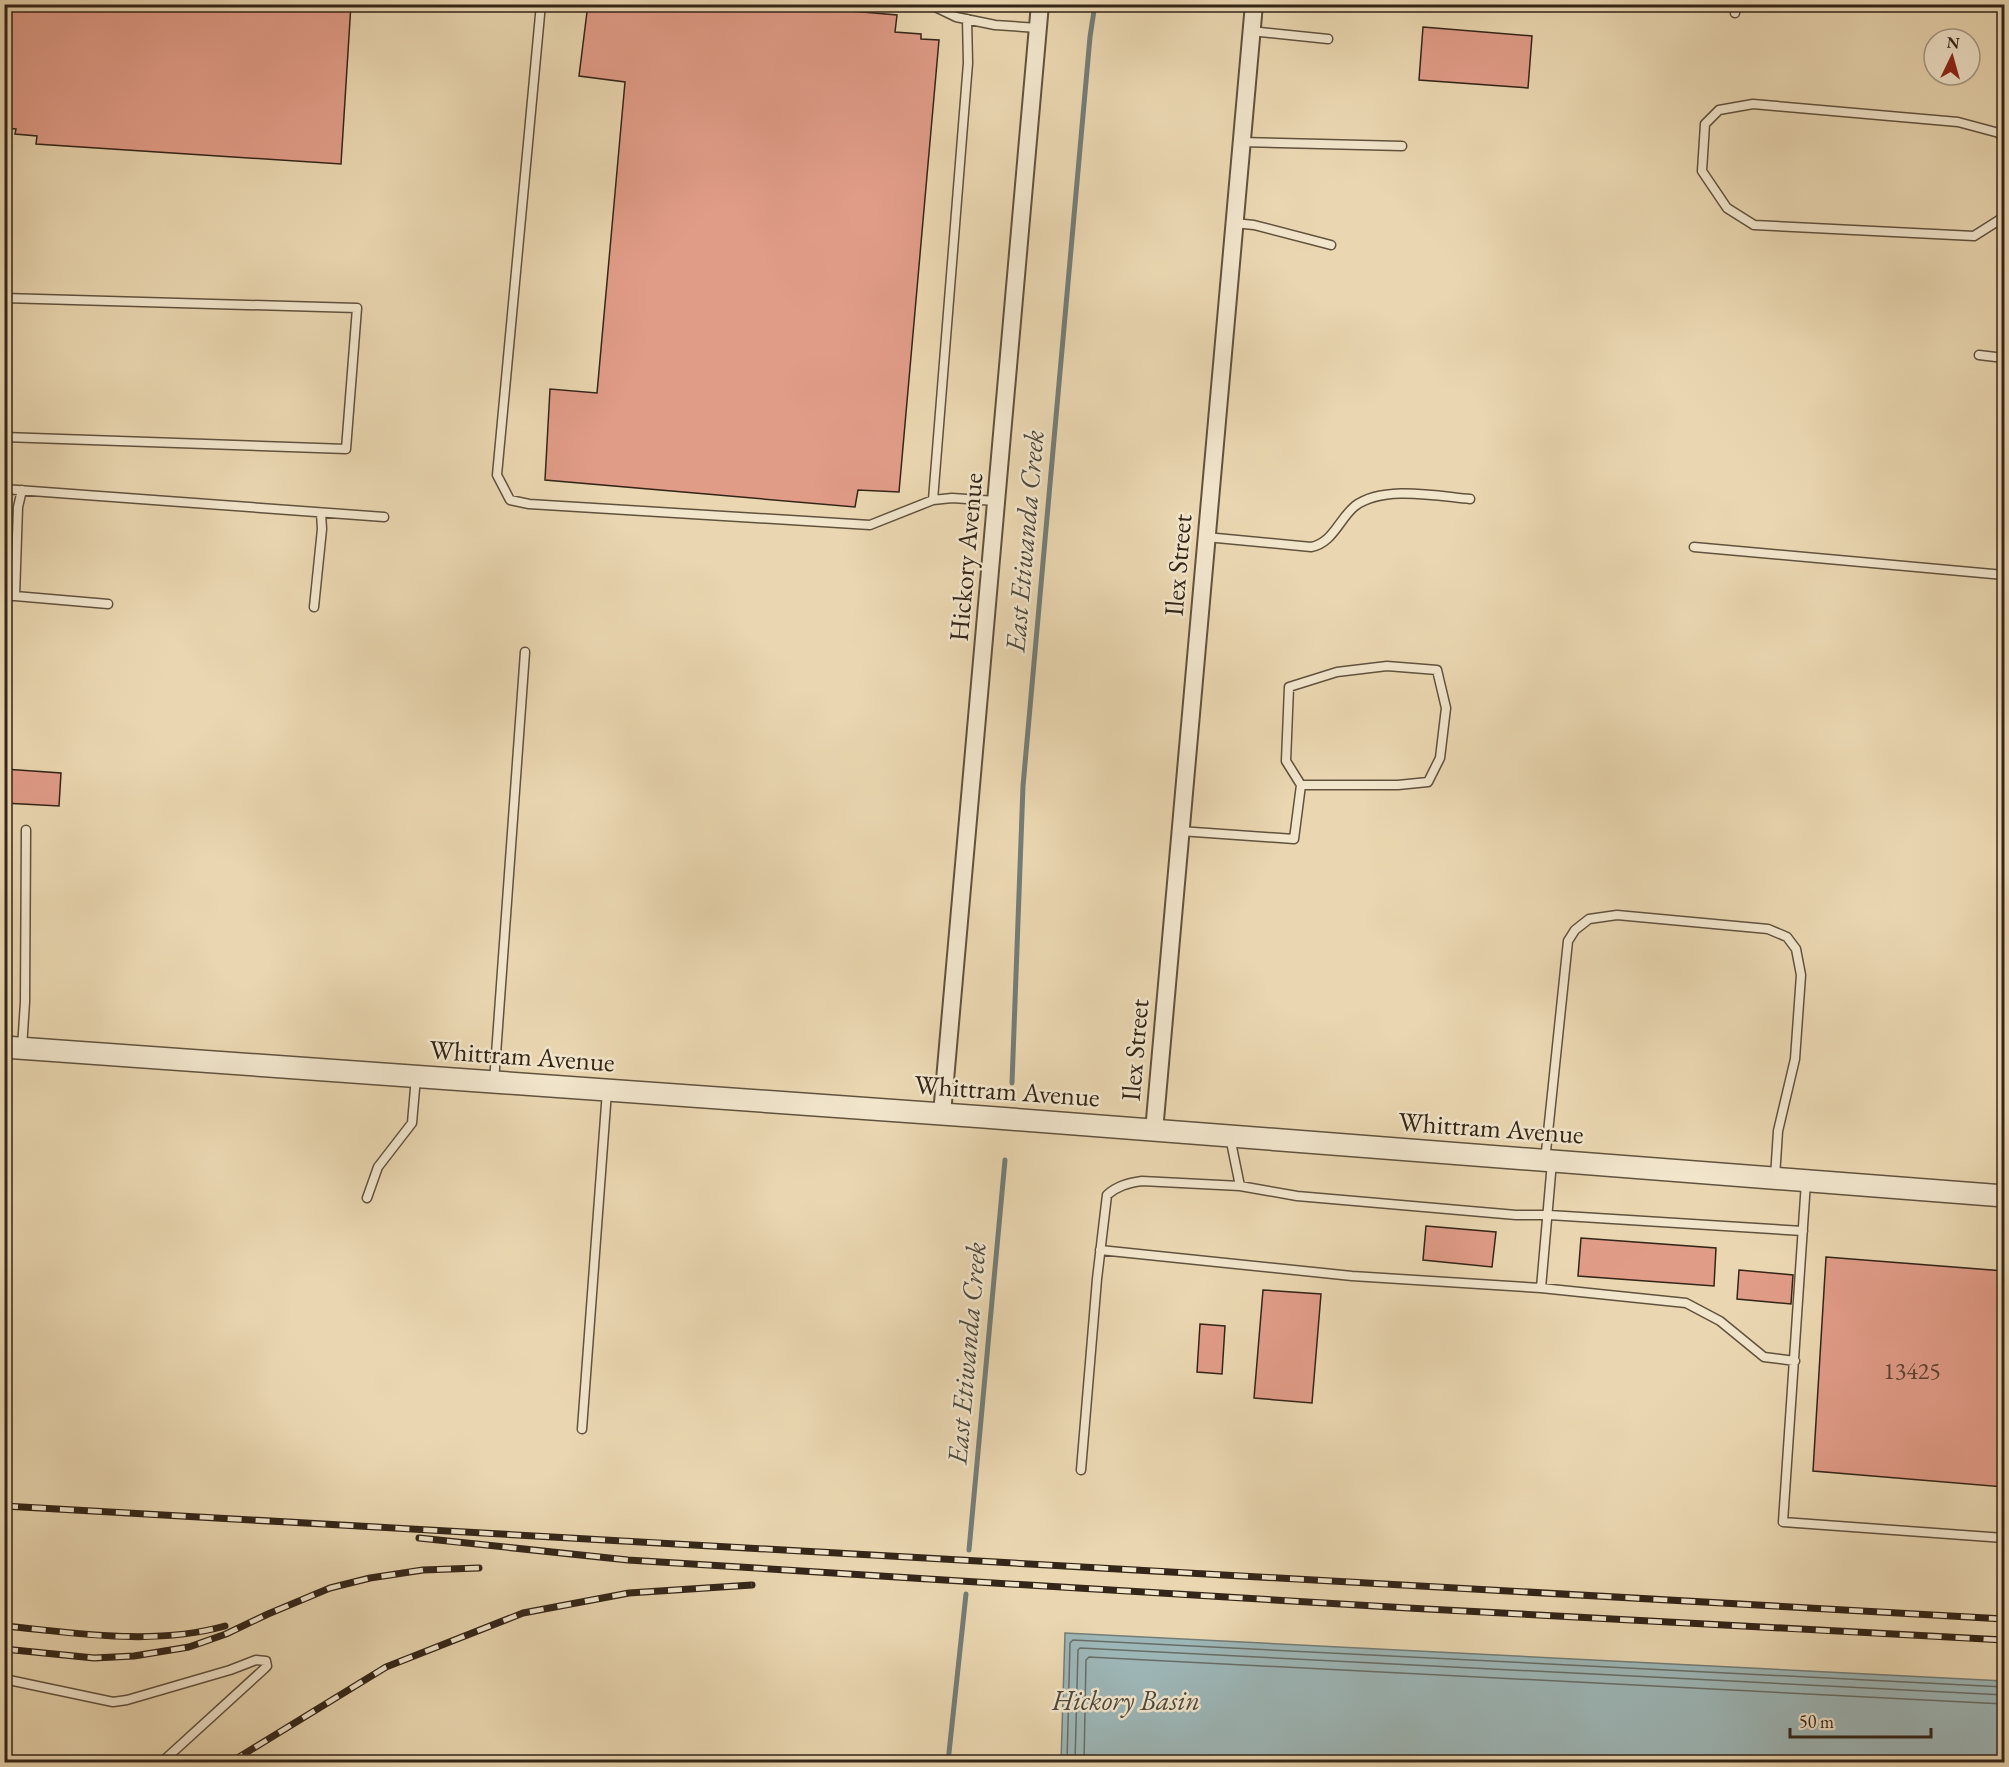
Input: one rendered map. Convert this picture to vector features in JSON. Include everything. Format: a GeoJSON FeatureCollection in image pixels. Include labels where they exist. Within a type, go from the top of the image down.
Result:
{"type":"FeatureCollection","features":[{"type":"Feature","properties":{"kind":"street","name":"Hickory Avenue"},"geometry":{"type":"LineString","coordinates":[[942,1114],[1040,4]]}},
{"type":"Feature","properties":{"kind":"street","name":"Ilex Street"},"geometry":{"type":"LineString","coordinates":[[1154,1131],[1254,4]]}},
{"type":"Feature","properties":{"kind":"street","name":"Whittram Avenue"},"geometry":{"type":"LineString","coordinates":[[13,1048],[984,1117],[2004,1196]]}},
{"type":"Feature","properties":{"kind":"lane"},"geometry":{"type":"LineString","coordinates":[[541,4],[497,475],[510,500],[529,504],[870,525],[933,500],[952,498],[996,501]]}},
{"type":"Feature","properties":{"kind":"lane"},"geometry":{"type":"LineString","coordinates":[[929,4],[956,17],[995,25],[1038,28]]}},
{"type":"Feature","properties":{"kind":"lane"},"geometry":{"type":"LineString","coordinates":[[933,500],[968,63],[968,19]]}},
{"type":"Feature","properties":{"kind":"lane"},"geometry":{"type":"LineString","coordinates":[[1251,31],[1328,39]]}},
{"type":"Feature","properties":{"kind":"lane"},"geometry":{"type":"LineString","coordinates":[[2004,140],[1999,133],[1958,122],[1753,104],[1719,110],[1705,124],[1702,171],[1727,208],[1754,225],[1974,236],[2004,217]]}},
{"type":"Feature","properties":{"kind":"lane"},"geometry":{"type":"LineString","coordinates":[[1241,142],[1402,146]]}},
{"type":"Feature","properties":{"kind":"lane"},"geometry":{"type":"LineString","coordinates":[[1234,223],[1254,225],[1331,245]]}},
{"type":"Feature","properties":{"kind":"lane"},"geometry":{"type":"LineString","coordinates":[[4,298],[357,308],[346,449],[4,437]]}},
{"type":"Feature","properties":{"kind":"lane"},"geometry":{"type":"LineString","coordinates":[[1978,355],[2004,358]]}},
{"type":"Feature","properties":{"kind":"lane"},"geometry":{"type":"LineString","coordinates":[[4,489],[384,517]]}},
{"type":"Feature","properties":{"kind":"lane"},"geometry":{"type":"LineString","coordinates":[[15,596],[18,507],[22,490]]}},
{"type":"Feature","properties":{"kind":"lane"},"geometry":{"type":"LineString","coordinates":[[1206,537],[1311,547],[1327,541],[1355,506],[1369,498],[1406,494],[1470,499]]}},
{"type":"Feature","properties":{"kind":"lane"},"geometry":{"type":"LineString","coordinates":[[314,607],[321,513]]}},
{"type":"Feature","properties":{"kind":"lane"},"geometry":{"type":"LineString","coordinates":[[1694,547],[2004,574]]}},
{"type":"Feature","properties":{"kind":"lane"},"geometry":{"type":"LineString","coordinates":[[4,596],[108,604]]}},
{"type":"Feature","properties":{"kind":"lane"},"geometry":{"type":"LineString","coordinates":[[494,1082],[525,652]]}},
{"type":"Feature","properties":{"kind":"lane"},"geometry":{"type":"LineString","coordinates":[[1180,831],[1294,839],[1301,785],[1286,761],[1289,687],[1337,672],[1387,666],[1437,670],[1446,708],[1440,758],[1428,782],[1398,785],[1301,785]]}},
{"type":"Feature","properties":{"kind":"lane"},"geometry":{"type":"LineString","coordinates":[[13,1048],[25,1002],[26,830]]}},
{"type":"Feature","properties":{"kind":"lane"},"geometry":{"type":"LineString","coordinates":[[1541,1288],[1549,1215],[1549,1161],[1568,941],[1575,930],[1589,919],[1617,915],[1768,929],[1787,937],[1796,949],[1801,975],[1795,1059],[1778,1131],[1775,1179]]}},
{"type":"Feature","properties":{"kind":"lane"},"geometry":{"type":"LineString","coordinates":[[367,1198],[378,1167],[412,1124],[416,1077]]}},
{"type":"Feature","properties":{"kind":"lane"},"geometry":{"type":"LineString","coordinates":[[582,1429],[607,1090]]}},
{"type":"Feature","properties":{"kind":"lane"},"geometry":{"type":"LineString","coordinates":[[1230,1137],[1240,1186]]}},
{"type":"Feature","properties":{"kind":"lane"},"geometry":{"type":"LineString","coordinates":[[1081,1470],[1100,1250],[1107,1196],[1113,1190],[1126,1184],[1142,1181],[1240,1186],[1297,1196],[1516,1215],[1549,1215],[1803,1231]]}},
{"type":"Feature","properties":{"kind":"lane"},"geometry":{"type":"LineString","coordinates":[[1806,1181],[1784,1522],[2004,1538]]}},
{"type":"Feature","properties":{"kind":"lane"},"geometry":{"type":"LineString","coordinates":[[1100,1250],[1352,1276],[1541,1288],[1686,1303],[1720,1321],[1764,1357],[1795,1361]]}},
{"type":"Feature","properties":{"kind":"lane"},"geometry":{"type":"LineString","coordinates":[[4,1679],[113,1702],[127,1701],[230,1670],[256,1659],[266,1661],[267,1666],[264,1669],[162,1762]]}},
{"type":"Feature","properties":{"kind":"water","name":"Hickory Basin"},"geometry":{"type":"Polygon","coordinates":[[[1065,1633],[2004,1681],[2004,1762],[1061,1762],[1065,1633]]]}},
{"type":"Feature","properties":{"kind":"building"},"geometry":{"type":"Polygon","coordinates":[[[4,4],[351,4],[341,164],[36,144],[37,136],[15,134],[16,129],[4,128],[4,4]]]}},
{"type":"Feature","properties":{"kind":"building"},"geometry":{"type":"Polygon","coordinates":[[[588,4],[769,4],[897,15],[895,32],[921,34],[921,39],[939,40],[899,492],[858,490],[855,507],[545,480],[550,389],[597,393],[625,82],[579,76],[588,4]]]}},
{"type":"Feature","properties":{"kind":"building"},"geometry":{"type":"Polygon","coordinates":[[[1423,27],[1532,36],[1528,88],[1419,80],[1423,27]]]}},
{"type":"Feature","properties":{"kind":"building"},"geometry":{"type":"Polygon","coordinates":[[[4,769],[61,773],[59,806],[4,803],[4,769]]]}},
{"type":"Feature","properties":{"kind":"building"},"geometry":{"type":"Polygon","coordinates":[[[1426,1226],[1496,1232],[1492,1267],[1423,1260],[1426,1226]]]}},
{"type":"Feature","properties":{"kind":"building"},"geometry":{"type":"Polygon","coordinates":[[[1581,1238],[1716,1248],[1714,1286],[1578,1276],[1581,1238]]]}},
{"type":"Feature","properties":{"kind":"building"},"geometry":{"type":"Polygon","coordinates":[[[1826,1257],[2004,1271],[2004,1487],[1813,1471],[1826,1257]]]}},
{"type":"Feature","properties":{"kind":"building"},"geometry":{"type":"Polygon","coordinates":[[[1739,1270],[1793,1275],[1791,1304],[1737,1299],[1739,1270]]]}},
{"type":"Feature","properties":{"kind":"building"},"geometry":{"type":"Polygon","coordinates":[[[1263,1290],[1321,1294],[1312,1403],[1254,1398],[1263,1290]]]}},
{"type":"Feature","properties":{"kind":"building"},"geometry":{"type":"Polygon","coordinates":[[[1200,1324],[1225,1326],[1222,1374],[1197,1372],[1200,1324]]]}},
{"type":"Feature","properties":{"kind":"waterway","name":"East Etiwanda Creek"},"geometry":{"type":"LineString","coordinates":[[1012,1083],[1023,786],[1090,37],[1095,4]]}},
{"type":"Feature","properties":{"kind":"waterway","name":"East Etiwanda Creek"},"geometry":{"type":"LineString","coordinates":[[969,1550],[1005,1160]]}},
{"type":"Feature","properties":{"kind":"waterway","name":"East Etiwanda Creek"},"geometry":{"type":"LineString","coordinates":[[948,1762],[966,1594]]}},
{"type":"Feature","properties":{"kind":"railway"},"geometry":{"type":"LineString","coordinates":[[4,1506],[2004,1619]]}},
{"type":"Feature","properties":{"kind":"railway"},"geometry":{"type":"LineString","coordinates":[[419,1538],[628,1560],[1408,1608],[2004,1640]]}},
{"type":"Feature","properties":{"kind":"railway"},"geometry":{"type":"LineString","coordinates":[[4,1649],[94,1658],[134,1656],[189,1647],[226,1634],[330,1588],[370,1578],[423,1570],[479,1568]]}},
{"type":"Feature","properties":{"kind":"railway"},"geometry":{"type":"LineString","coordinates":[[231,1762],[386,1667],[523,1613],[629,1593],[752,1585]]}},
{"type":"Feature","properties":{"kind":"railway"},"geometry":{"type":"LineString","coordinates":[[4,1626],[143,1637],[198,1632],[225,1626]]}}]}
